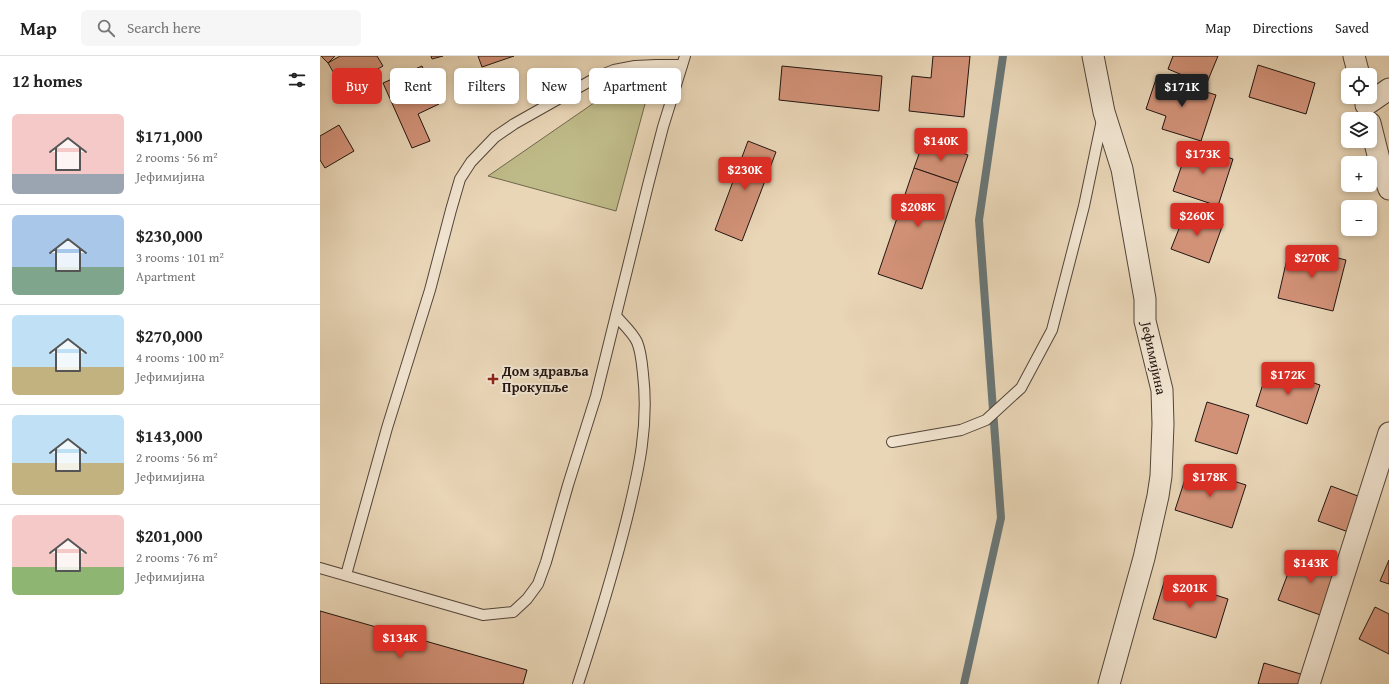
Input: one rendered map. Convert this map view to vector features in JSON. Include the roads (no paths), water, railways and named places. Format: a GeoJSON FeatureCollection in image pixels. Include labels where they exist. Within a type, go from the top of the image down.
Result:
{"type":"FeatureCollection","features":[{"type":"Feature","properties":{"kind":"street","name":"Јефимијина"},"geometry":{"type":"LineString","coordinates":[[1093,56],[1104,112],[1122,169],[1145,299],[1145,321],[1162,390],[1163,424],[1161,476],[1154,515],[1136,590],[1109,684]]}},
{"type":"Feature","properties":{"kind":"street"},"geometry":{"type":"LineString","coordinates":[[1354,56],[1357,68]]}},
{"type":"Feature","properties":{"kind":"street"},"geometry":{"type":"LineString","coordinates":[[1389,89],[1367,111],[1389,189]]}},
{"type":"Feature","properties":{"kind":"street"},"geometry":{"type":"LineString","coordinates":[[1309,684],[1389,433]]}},
{"type":"Feature","properties":{"kind":"lane"},"geometry":{"type":"LineString","coordinates":[[320,568],[484,615],[513,612],[527,599],[538,584],[596,396],[660,141],[684,61],[635,66],[614,70],[598,76],[514,124],[495,137],[471,162],[460,179],[430,290],[388,428],[346,575]]}},
{"type":"Feature","properties":{"kind":"lane"},"geometry":{"type":"LineString","coordinates":[[892,442],[961,430],[986,420],[1021,388],[1052,330],[1084,206],[1104,112]]}},
{"type":"Feature","properties":{"kind":"lane"},"geometry":{"type":"LineString","coordinates":[[578,684],[620,549],[640,460],[645,420],[641,358],[637,341],[616,316]]}},
{"type":"Feature","properties":{"kind":"waterway"},"geometry":{"type":"LineString","coordinates":[[964,684],[1001,518],[979,220],[1003,56]]}},
{"type":"Feature","properties":{"kind":"place","name":"Дом здравља Прокупље"},"geometry":{"type":"Point","coordinates":[493,379]}}]}
